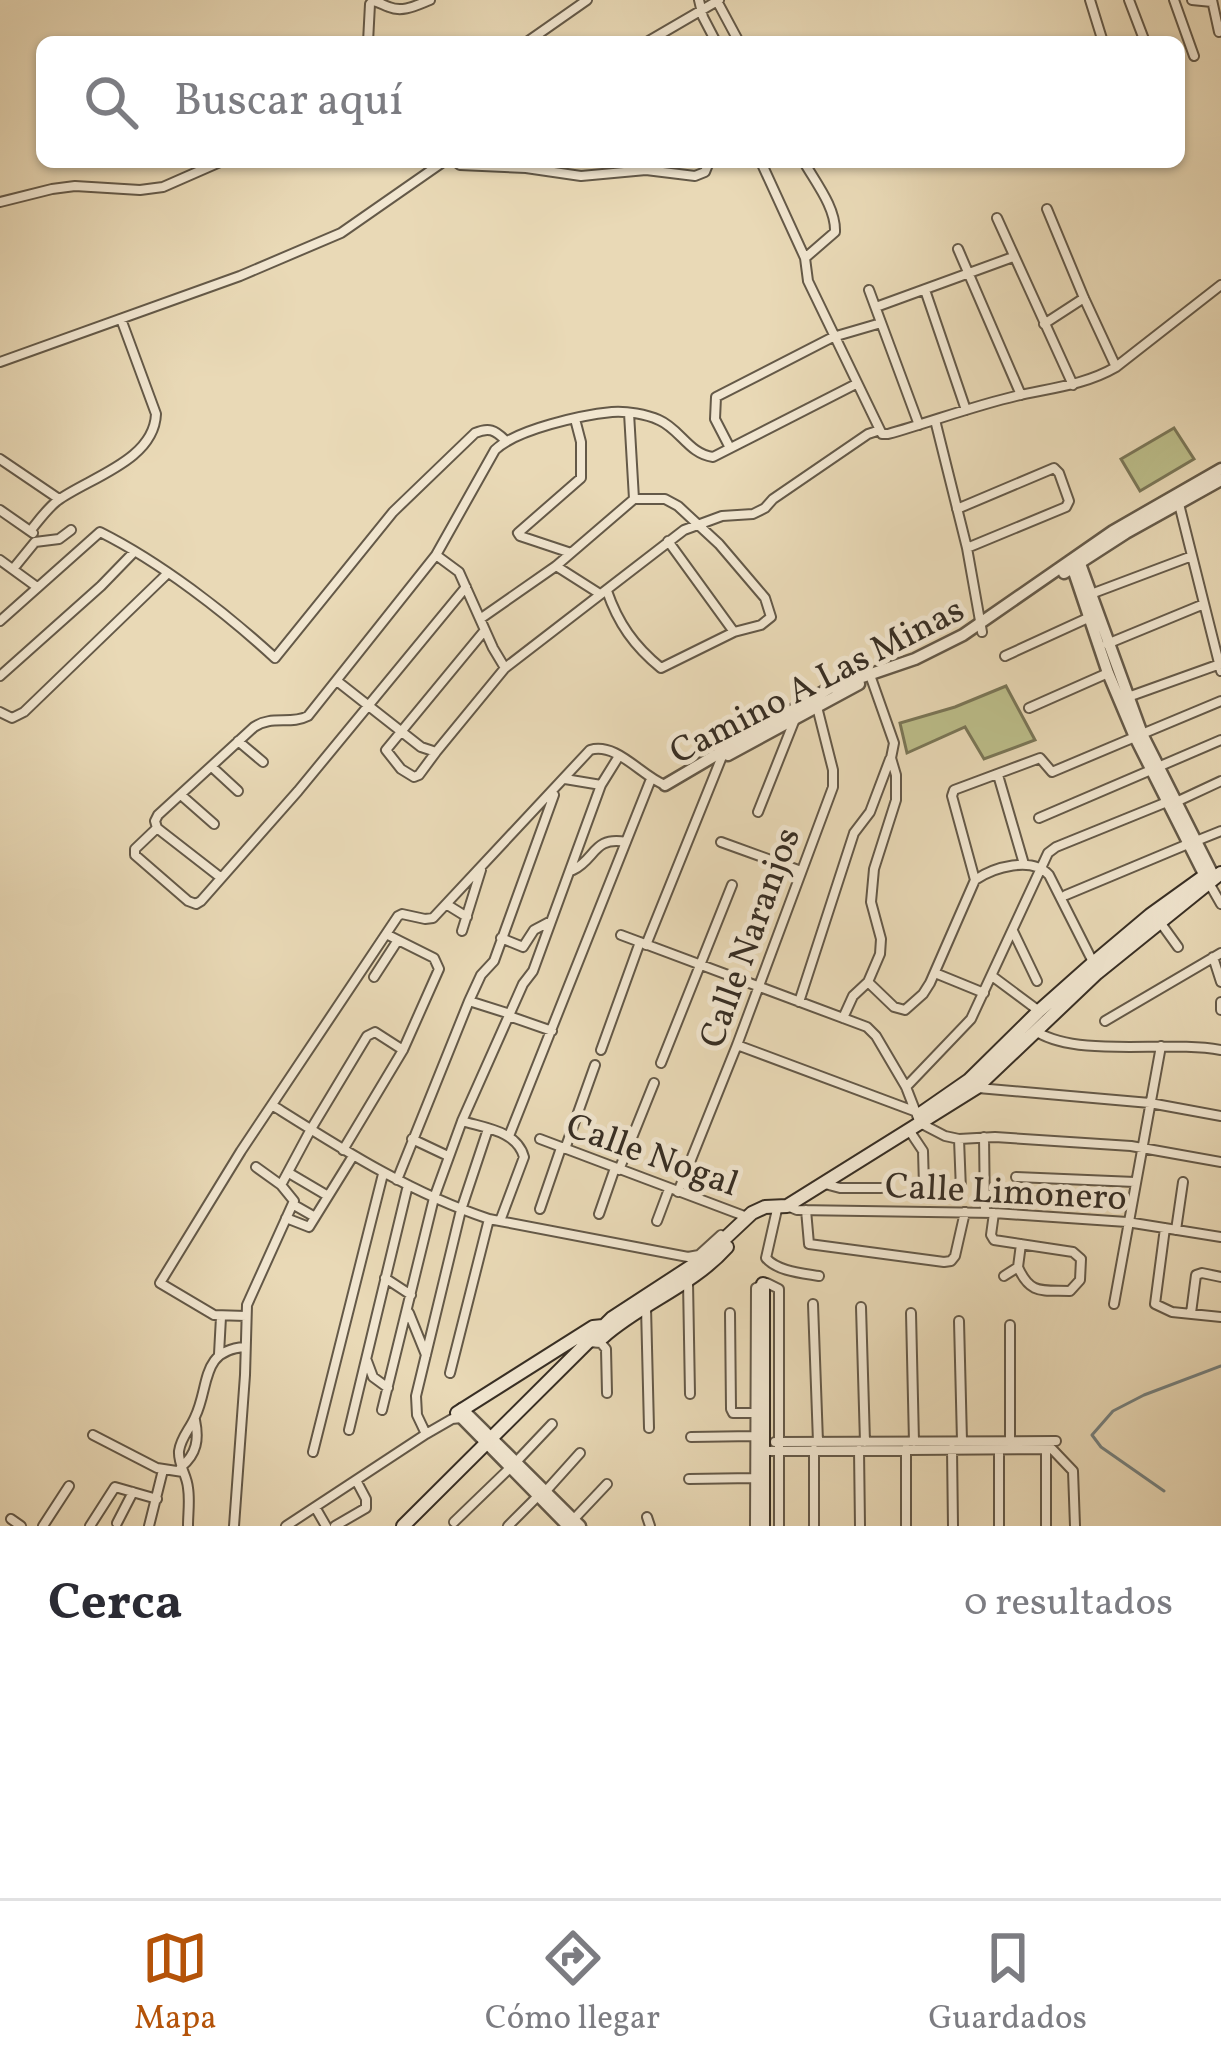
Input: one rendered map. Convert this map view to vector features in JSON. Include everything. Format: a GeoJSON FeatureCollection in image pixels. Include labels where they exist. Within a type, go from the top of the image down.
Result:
{"type":"FeatureCollection","features":[{"type":"Feature","properties":{"kind":"main road"},"geometry":{"type":"LineString","coordinates":[[403,1526],[620,1312],[704,1258],[743,1221],[765,1207],[782,1205],[825,1184],[915,1120],[1214,876]]}},
{"type":"Feature","properties":{"kind":"main road"},"geometry":{"type":"LineString","coordinates":[[782,1205],[915,1120],[976,1088],[1037,1032],[1044,1015],[1094,963],[1150,915],[1214,876]]}},
{"type":"Feature","properties":{"kind":"main road"},"geometry":{"type":"LineString","coordinates":[[460,1414],[593,1327],[608,1328],[688,1280],[730,1244],[743,1221]]}},
{"type":"Feature","properties":{"kind":"main road"},"geometry":{"type":"LineString","coordinates":[[767,1284],[767,1526]]}},
{"type":"Feature","properties":{"kind":"main road"},"geometry":{"type":"LineString","coordinates":[[460,1414],[579,1345],[593,1342]]}},
{"type":"Feature","properties":{"kind":"main road"},"geometry":{"type":"LineString","coordinates":[[413,1526],[491,1443]]}},
{"type":"Feature","properties":{"kind":"street"},"geometry":{"type":"LineString","coordinates":[[368,36],[373,1],[406,9],[430,0]]}},
{"type":"Feature","properties":{"kind":"street"},"geometry":{"type":"LineString","coordinates":[[536,36],[587,0]]}},
{"type":"Feature","properties":{"kind":"street"},"geometry":{"type":"LineString","coordinates":[[699,0],[713,36]]}},
{"type":"Feature","properties":{"kind":"street"},"geometry":{"type":"LineString","coordinates":[[1090,0],[1101,36]]}},
{"type":"Feature","properties":{"kind":"street"},"geometry":{"type":"LineString","coordinates":[[1130,0],[1142,36]]}},
{"type":"Feature","properties":{"kind":"street"},"geometry":{"type":"LineString","coordinates":[[1174,0],[1193,56]]}},
{"type":"Feature","properties":{"kind":"street"},"geometry":{"type":"LineString","coordinates":[[1192,0],[1212,1],[1219,32]]}},
{"type":"Feature","properties":{"kind":"street"},"geometry":{"type":"LineString","coordinates":[[660,36],[718,1],[737,36]]}},
{"type":"Feature","properties":{"kind":"street"},"geometry":{"type":"LineString","coordinates":[[0,202],[75,186],[163,187],[206,168]]}},
{"type":"Feature","properties":{"kind":"street"},"geometry":{"type":"LineString","coordinates":[[0,362],[240,276],[341,232],[434,168]]}},
{"type":"Feature","properties":{"kind":"street"},"geometry":{"type":"LineString","coordinates":[[526,168],[581,176],[646,170],[695,176],[707,168]]}},
{"type":"Feature","properties":{"kind":"street"},"geometry":{"type":"LineString","coordinates":[[764,168],[805,258],[808,281],[833,337],[885,435],[1021,395],[1073,385],[1117,367],[1221,285]]}},
{"type":"Feature","properties":{"kind":"street"},"geometry":{"type":"LineString","coordinates":[[805,258],[835,232],[836,222],[808,168]]}},
{"type":"Feature","properties":{"kind":"street"},"geometry":{"type":"LineString","coordinates":[[1048,209],[1117,367]]}},
{"type":"Feature","properties":{"kind":"street"},"geometry":{"type":"LineString","coordinates":[[997,218],[1073,385]]}},
{"type":"Feature","properties":{"kind":"street"},"geometry":{"type":"LineString","coordinates":[[958,249],[1021,395]]}},
{"type":"Feature","properties":{"kind":"street"},"geometry":{"type":"LineString","coordinates":[[876,308],[1013,257]]}},
{"type":"Feature","properties":{"kind":"street"},"geometry":{"type":"LineString","coordinates":[[869,290],[919,425]]}},
{"type":"Feature","properties":{"kind":"street"},"geometry":{"type":"LineString","coordinates":[[925,290],[966,410]]}},
{"type":"Feature","properties":{"kind":"street"},"geometry":{"type":"LineString","coordinates":[[1044,323],[1084,298]]}},
{"type":"Feature","properties":{"kind":"street"},"geometry":{"type":"LineString","coordinates":[[31,530],[59,499],[112,472],[150,436],[155,425],[155,413],[121,319]]}},
{"type":"Feature","properties":{"kind":"street"},"geometry":{"type":"LineString","coordinates":[[730,448],[715,419],[716,397],[833,337],[881,322]]}},
{"type":"Feature","properties":{"kind":"street"},"geometry":{"type":"LineString","coordinates":[[220,877],[157,828],[156,818],[262,722],[306,718],[436,555],[505,440],[575,419],[629,413],[662,421],[704,456],[718,456],[856,384]]}},
{"type":"Feature","properties":{"kind":"street"},"geometry":{"type":"LineString","coordinates":[[629,413],[634,499]]}},
{"type":"Feature","properties":{"kind":"street"},"geometry":{"type":"LineString","coordinates":[[571,553],[518,533],[581,478],[581,442],[575,419]]}},
{"type":"Feature","properties":{"kind":"street"},"geometry":{"type":"LineString","coordinates":[[935,420],[967,548],[980,628]]}},
{"type":"Feature","properties":{"kind":"street"},"geometry":{"type":"LineString","coordinates":[[0,621],[100,532],[247,631],[275,658],[393,512],[475,433],[492,429],[505,440]]}},
{"type":"Feature","properties":{"kind":"street"},"geometry":{"type":"LineString","coordinates":[[485,630],[386,752],[407,775],[417,777],[505,668],[684,530],[722,516],[761,511],[858,439],[880,430]]}},
{"type":"Feature","properties":{"kind":"street"},"geometry":{"type":"LineString","coordinates":[[0,459],[59,499]]}},
{"type":"Feature","properties":{"kind":"street"},"geometry":{"type":"LineString","coordinates":[[957,509],[1054,468],[1069,501],[1066,507],[967,548]]}},
{"type":"Feature","properties":{"kind":"street"},"geometry":{"type":"LineString","coordinates":[[1075,561],[1124,524],[1221,469]]}},
{"type":"Feature","properties":{"kind":"street"},"geometry":{"type":"LineString","coordinates":[[1075,561],[1221,480]]}},
{"type":"Feature","properties":{"kind":"street"},"geometry":{"type":"LineString","coordinates":[[480,619],[556,566],[634,499],[669,500],[698,525],[770,606],[769,620],[661,668],[630,638],[603,592],[556,566]]}},
{"type":"Feature","properties":{"kind":"street"},"geometry":{"type":"LineString","coordinates":[[1127,698],[1220,667],[1179,504]]}},
{"type":"Feature","properties":{"kind":"street"},"geometry":{"type":"LineString","coordinates":[[0,510],[31,530],[35,542]]}},
{"type":"Feature","properties":{"kind":"street"},"geometry":{"type":"LineString","coordinates":[[13,568],[35,542],[59,538],[71,530]]}},
{"type":"Feature","properties":{"kind":"street"},"geometry":{"type":"LineString","coordinates":[[668,542],[734,632]]}},
{"type":"Feature","properties":{"kind":"street"},"geometry":{"type":"LineString","coordinates":[[0,676],[134,552]]}},
{"type":"Feature","properties":{"kind":"street"},"geometry":{"type":"LineString","coordinates":[[436,555],[459,572],[505,668]]}},
{"type":"Feature","properties":{"kind":"street"},"geometry":{"type":"LineString","coordinates":[[1091,594],[1192,556]]}},
{"type":"Feature","properties":{"kind":"street"},"geometry":{"type":"LineString","coordinates":[[0,560],[37,587]]}},
{"type":"Feature","properties":{"kind":"street"},"geometry":{"type":"LineString","coordinates":[[1075,561],[1091,594],[1138,735]]}},
{"type":"Feature","properties":{"kind":"street"},"geometry":{"type":"LineString","coordinates":[[1075,561],[1108,673],[1192,842],[1214,876],[1221,904]]}},
{"type":"Feature","properties":{"kind":"street","name":"Camino A Las Minas"},"geometry":{"type":"LineString","coordinates":[[723,754],[796,717],[842,683],[871,678],[980,628],[1075,561]]}},
{"type":"Feature","properties":{"kind":"street"},"geometry":{"type":"LineString","coordinates":[[0,712],[12,718],[24,712],[167,574]]}},
{"type":"Feature","properties":{"kind":"street"},"geometry":{"type":"LineString","coordinates":[[157,828],[134,853],[188,902],[201,902],[466,587]]}},
{"type":"Feature","properties":{"kind":"street"},"geometry":{"type":"LineString","coordinates":[[978,601],[994,617]]}},
{"type":"Feature","properties":{"kind":"street"},"geometry":{"type":"LineString","coordinates":[[1107,644],[1204,604]]}},
{"type":"Feature","properties":{"kind":"street"},"geometry":{"type":"LineString","coordinates":[[1004,656],[1090,616]]}},
{"type":"Feature","properties":{"kind":"street"},"geometry":{"type":"LineString","coordinates":[[1029,708],[1108,673]]}},
{"type":"Feature","properties":{"kind":"street"},"geometry":{"type":"LineString","coordinates":[[799,1002],[854,833],[870,812],[891,758],[893,742],[871,678]]}},
{"type":"Feature","properties":{"kind":"street"},"geometry":{"type":"LineString","coordinates":[[338,681],[421,747],[436,752]]}},
{"type":"Feature","properties":{"kind":"street"},"geometry":{"type":"LineString","coordinates":[[975,880],[951,794],[954,790],[1041,758],[1051,772],[1221,701]]}},
{"type":"Feature","properties":{"kind":"street","name":"Camino A Las Minas"},"geometry":{"type":"LineString","coordinates":[[665,785],[672,786],[816,702]]}},
{"type":"Feature","properties":{"kind":"street","name":"Calle Naranjos"},"geometry":{"type":"LineString","coordinates":[[657,1221],[737,1046],[834,782],[816,702]]}},
{"type":"Feature","properties":{"kind":"street"},"geometry":{"type":"LineString","coordinates":[[758,812],[796,717]]}},
{"type":"Feature","properties":{"kind":"street"},"geometry":{"type":"LineString","coordinates":[[1039,818],[1221,740]]}},
{"type":"Feature","properties":{"kind":"street"},"geometry":{"type":"LineString","coordinates":[[238,741],[263,762]]}},
{"type":"Feature","properties":{"kind":"street"},"geometry":{"type":"LineString","coordinates":[[246,1316],[221,1317],[160,1283],[386,934],[402,914],[430,920],[590,751],[598,747],[619,756],[665,785]]}},
{"type":"Feature","properties":{"kind":"street"},"geometry":{"type":"LineString","coordinates":[[601,1049],[723,754]]}},
{"type":"Feature","properties":{"kind":"street"},"geometry":{"type":"LineString","coordinates":[[382,1410],[434,1198],[461,1121],[536,963],[602,785],[619,756]]}},
{"type":"Feature","properties":{"kind":"street"},"geometry":{"type":"LineString","coordinates":[[843,1018],[853,996],[868,982],[881,947],[871,902],[874,869],[896,800],[891,758]]}},
{"type":"Feature","properties":{"kind":"street"},"geometry":{"type":"LineString","coordinates":[[212,767],[238,790]]}},
{"type":"Feature","properties":{"kind":"street"},"geometry":{"type":"LineString","coordinates":[[998,775],[1024,864]]}},
{"type":"Feature","properties":{"kind":"street"},"geometry":{"type":"LineString","coordinates":[[565,778],[602,785]]}},
{"type":"Feature","properties":{"kind":"street"},"geometry":{"type":"LineString","coordinates":[[509,1136],[651,779]]}},
{"type":"Feature","properties":{"kind":"street"},"geometry":{"type":"LineString","coordinates":[[906,1088],[971,1019],[1048,853],[1221,782]]}},
{"type":"Feature","properties":{"kind":"street"},"geometry":{"type":"LineString","coordinates":[[397,1180],[469,1001],[494,961],[556,788]]}},
{"type":"Feature","properties":{"kind":"street"},"geometry":{"type":"LineString","coordinates":[[181,795],[214,824]]}},
{"type":"Feature","properties":{"kind":"street"},"geometry":{"type":"LineString","coordinates":[[1066,895],[1221,831]]}},
{"type":"Feature","properties":{"kind":"street"},"geometry":{"type":"LineString","coordinates":[[571,871],[598,846],[611,840],[626,842]]}},
{"type":"Feature","properties":{"kind":"street"},"geometry":{"type":"LineString","coordinates":[[721,842],[801,871]]}},
{"type":"Feature","properties":{"kind":"street"},"geometry":{"type":"LineString","coordinates":[[868,982],[905,1010],[923,994],[935,973],[975,880],[1024,864],[1042,867],[1049,874],[1094,963]]}},
{"type":"Feature","properties":{"kind":"street"},"geometry":{"type":"LineString","coordinates":[[462,931],[481,870]]}},
{"type":"Feature","properties":{"kind":"street"},"geometry":{"type":"LineString","coordinates":[[662,1063],[732,885]]}},
{"type":"Feature","properties":{"kind":"street"},"geometry":{"type":"LineString","coordinates":[[446,904],[467,917]]}},
{"type":"Feature","properties":{"kind":"street"},"geometry":{"type":"LineString","coordinates":[[523,947],[535,930],[551,921]]}},
{"type":"Feature","properties":{"kind":"street"},"geometry":{"type":"LineString","coordinates":[[1160,922],[1178,947]]}},
{"type":"Feature","properties":{"kind":"street"},"geometry":{"type":"LineString","coordinates":[[1013,931],[1037,981]]}},
{"type":"Feature","properties":{"kind":"street"},"geometry":{"type":"LineString","coordinates":[[343,1150],[404,1050],[439,966],[434,958],[386,934]]}},
{"type":"Feature","properties":{"kind":"street"},"geometry":{"type":"LineString","coordinates":[[621,935],[867,1027],[906,1088],[923,1150],[924,1186]]}},
{"type":"Feature","properties":{"kind":"street"},"geometry":{"type":"LineString","coordinates":[[501,938],[523,947],[536,963]]}},
{"type":"Feature","properties":{"kind":"street"},"geometry":{"type":"LineString","coordinates":[[374,976],[398,940]]}},
{"type":"Feature","properties":{"kind":"street"},"geometry":{"type":"LineString","coordinates":[[1105,1022],[1217,955],[1221,982]]}},
{"type":"Feature","properties":{"kind":"street"},"geometry":{"type":"LineString","coordinates":[[935,973],[984,993]]}},
{"type":"Feature","properties":{"kind":"street"},"geometry":{"type":"LineString","coordinates":[[992,976],[1044,1015]]}},
{"type":"Feature","properties":{"kind":"street"},"geometry":{"type":"LineString","coordinates":[[469,1001],[553,1031]]}},
{"type":"Feature","properties":{"kind":"street"},"geometry":{"type":"LineString","coordinates":[[281,1185],[368,1036],[375,1032],[404,1050]]}},
{"type":"Feature","properties":{"kind":"street"},"geometry":{"type":"LineString","coordinates":[[1037,1032],[1061,1044],[1221,1050]]}},
{"type":"Feature","properties":{"kind":"street"},"geometry":{"type":"LineString","coordinates":[[737,1046],[945,1136],[1141,1148],[1221,1162]]}},
{"type":"Feature","properties":{"kind":"street"},"geometry":{"type":"LineString","coordinates":[[1114,1304],[1161,1046]]}},
{"type":"Feature","properties":{"kind":"street"},"geometry":{"type":"LineString","coordinates":[[540,1209],[596,1065]]}},
{"type":"Feature","properties":{"kind":"street"},"geometry":{"type":"LineString","coordinates":[[599,1214],[654,1083]]}},
{"type":"Feature","properties":{"kind":"street"},"geometry":{"type":"LineString","coordinates":[[976,1088],[1150,1103],[1221,1115]]}},
{"type":"Feature","properties":{"kind":"street"},"geometry":{"type":"LineString","coordinates":[[272,1105],[383,1174],[461,1210],[495,1220],[688,1257],[699,1255],[743,1221]]}},
{"type":"Feature","properties":{"kind":"street"},"geometry":{"type":"LineString","coordinates":[[450,1373],[495,1220],[524,1157],[522,1148],[509,1136],[461,1121]]}},
{"type":"Feature","properties":{"kind":"street"},"geometry":{"type":"LineString","coordinates":[[426,1434],[417,1415],[416,1396],[461,1210],[488,1129]]}},
{"type":"Feature","properties":{"kind":"street"},"geometry":{"type":"LineString","coordinates":[[984,1137],[992,1238],[1073,1252],[1080,1257],[1080,1280],[1070,1291],[1033,1289],[1018,1267],[1022,1244]]}},
{"type":"Feature","properties":{"kind":"street"},"geometry":{"type":"LineString","coordinates":[[959,1138],[961,1190]]}},
{"type":"Feature","properties":{"kind":"street"},"geometry":{"type":"LineString","coordinates":[[412,1139],[449,1156]]}},
{"type":"Feature","properties":{"kind":"street","name":"Calle Nogal"},"geometry":{"type":"LineString","coordinates":[[540,1139],[743,1221]]}},
{"type":"Feature","properties":{"kind":"street"},"geometry":{"type":"LineString","coordinates":[[286,1218],[308,1228],[353,1156]]}},
{"type":"Feature","properties":{"kind":"street"},"geometry":{"type":"LineString","coordinates":[[234,1526],[248,1298],[294,1204],[292,1195],[256,1167]]}},
{"type":"Feature","properties":{"kind":"street"},"geometry":{"type":"LineString","coordinates":[[289,1173],[328,1196]]}},
{"type":"Feature","properties":{"kind":"street"},"geometry":{"type":"LineString","coordinates":[[313,1452],[383,1174]]}},
{"type":"Feature","properties":{"kind":"street"},"geometry":{"type":"LineString","coordinates":[[1016,1177],[1135,1182]]}},
{"type":"Feature","properties":{"kind":"street"},"geometry":{"type":"LineString","coordinates":[[1183,1182],[1154,1304],[1172,1312],[1221,1317]]}},
{"type":"Feature","properties":{"kind":"street"},"geometry":{"type":"LineString","coordinates":[[825,1184],[881,1188]]}},
{"type":"Feature","properties":{"kind":"street"},"geometry":{"type":"LineString","coordinates":[[349,1430],[408,1185]]}},
{"type":"Feature","properties":{"kind":"street"},"geometry":{"type":"LineString","coordinates":[[294,1204],[315,1217]]}},
{"type":"Feature","properties":{"kind":"street"},"geometry":{"type":"LineString","coordinates":[[782,1205],[766,1258],[790,1271],[818,1276]]}},
{"type":"Feature","properties":{"kind":"street","name":"Calle Limonero"},"geometry":{"type":"LineString","coordinates":[[782,1205],[806,1210],[989,1212],[1127,1222],[1221,1237]]}},
{"type":"Feature","properties":{"kind":"street"},"geometry":{"type":"LineString","coordinates":[[806,1210],[808,1244],[944,1262],[951,1261],[965,1212]]}},
{"type":"Feature","properties":{"kind":"street"},"geometry":{"type":"LineString","coordinates":[[1004,1276],[1018,1267]]}},
{"type":"Feature","properties":{"kind":"street"},"geometry":{"type":"LineString","coordinates":[[1191,1313],[1196,1275],[1221,1277]]}},
{"type":"Feature","properties":{"kind":"street"},"geometry":{"type":"LineString","coordinates":[[385,1278],[411,1295]]}},
{"type":"Feature","properties":{"kind":"street"},"geometry":{"type":"LineString","coordinates":[[688,1280],[690,1394]]}},
{"type":"Feature","properties":{"kind":"street"},"geometry":{"type":"LineString","coordinates":[[767,1284],[756,1288],[754,1413],[765,1445],[754,1478],[767,1526]]}},
{"type":"Feature","properties":{"kind":"street"},"geometry":{"type":"LineString","coordinates":[[813,1304],[814,1526]]}},
{"type":"Feature","properties":{"kind":"street"},"geometry":{"type":"LineString","coordinates":[[646,1306],[649,1428]]}},
{"type":"Feature","properties":{"kind":"street"},"geometry":{"type":"LineString","coordinates":[[860,1526],[861,1307]]}},
{"type":"Feature","properties":{"kind":"street"},"geometry":{"type":"LineString","coordinates":[[408,1312],[426,1355]]}},
{"type":"Feature","properties":{"kind":"street"},"geometry":{"type":"LineString","coordinates":[[730,1313],[730,1409],[754,1413]]}},
{"type":"Feature","properties":{"kind":"street"},"geometry":{"type":"LineString","coordinates":[[911,1313],[914,1442]]}},
{"type":"Feature","properties":{"kind":"street"},"geometry":{"type":"LineString","coordinates":[[219,1355],[221,1317]]}},
{"type":"Feature","properties":{"kind":"street"},"geometry":{"type":"LineString","coordinates":[[959,1322],[962,1441]]}},
{"type":"Feature","properties":{"kind":"street"},"geometry":{"type":"LineString","coordinates":[[1010,1325],[1010,1441]]}},
{"type":"Feature","properties":{"kind":"street"},"geometry":{"type":"LineString","coordinates":[[593,1342],[606,1349],[607,1393]]}},
{"type":"Feature","properties":{"kind":"street"},"geometry":{"type":"LineString","coordinates":[[182,1469],[198,1439],[195,1420],[208,1372],[219,1355],[245,1347]]}},
{"type":"Feature","properties":{"kind":"street"},"geometry":{"type":"LineString","coordinates":[[366,1360],[373,1377],[388,1388]]}},
{"type":"Feature","properties":{"kind":"street"},"geometry":{"type":"LineString","coordinates":[[286,1526],[460,1414],[570,1524],[607,1484]]}},
{"type":"Feature","properties":{"kind":"street"},"geometry":{"type":"LineString","coordinates":[[188,1526],[188,1486],[180,1445],[195,1420]]}},
{"type":"Feature","properties":{"kind":"street"},"geometry":{"type":"LineString","coordinates":[[454,1522],[552,1424]]}},
{"type":"Feature","properties":{"kind":"street"},"geometry":{"type":"LineString","coordinates":[[93,1435],[163,1470],[182,1469]]}},
{"type":"Feature","properties":{"kind":"street"},"geometry":{"type":"LineString","coordinates":[[691,1437],[765,1445],[1055,1450],[1073,1471],[1075,1526]]}},
{"type":"Feature","properties":{"kind":"street"},"geometry":{"type":"LineString","coordinates":[[862,1446],[1056,1441]]}},
{"type":"Feature","properties":{"kind":"street"},"geometry":{"type":"LineString","coordinates":[[905,1449],[906,1526]]}},
{"type":"Feature","properties":{"kind":"street"},"geometry":{"type":"LineString","coordinates":[[952,1449],[952,1526]]}},
{"type":"Feature","properties":{"kind":"street"},"geometry":{"type":"LineString","coordinates":[[998,1449],[999,1526]]}},
{"type":"Feature","properties":{"kind":"street"},"geometry":{"type":"LineString","coordinates":[[1046,1449],[1046,1526]]}},
{"type":"Feature","properties":{"kind":"street"},"geometry":{"type":"LineString","coordinates":[[508,1526],[580,1453]]}},
{"type":"Feature","properties":{"kind":"street"},"geometry":{"type":"LineString","coordinates":[[149,1526],[163,1470]]}},
{"type":"Feature","properties":{"kind":"street"},"geometry":{"type":"LineString","coordinates":[[689,1478],[754,1478]]}},
{"type":"Feature","properties":{"kind":"street"},"geometry":{"type":"LineString","coordinates":[[316,1507],[330,1526],[366,1508],[357,1482]]}},
{"type":"Feature","properties":{"kind":"street"},"geometry":{"type":"LineString","coordinates":[[43,1526],[69,1486]]}},
{"type":"Feature","properties":{"kind":"street"},"geometry":{"type":"LineString","coordinates":[[89,1526],[113,1488],[157,1499]]}},
{"type":"Feature","properties":{"kind":"street"},"geometry":{"type":"LineString","coordinates":[[117,1523],[133,1492]]}},
{"type":"Feature","properties":{"kind":"street"},"geometry":{"type":"LineString","coordinates":[[11,1520],[21,1526]]}},
{"type":"Feature","properties":{"kind":"green space"},"geometry":{"type":"Polygon","coordinates":[[[1174,428],[1194,459],[1140,491],[1121,459],[1174,428]]]}},
{"type":"Feature","properties":{"kind":"green space"},"geometry":{"type":"Polygon","coordinates":[[[1006,686],[1035,740],[984,759],[965,727],[907,753],[900,723],[1006,686]]]}},
{"type":"Feature","properties":{"kind":"waterway"},"geometry":{"type":"LineString","coordinates":[[1164,1491],[1101,1447],[1092,1435],[1113,1411],[1221,1366]]}}]}
